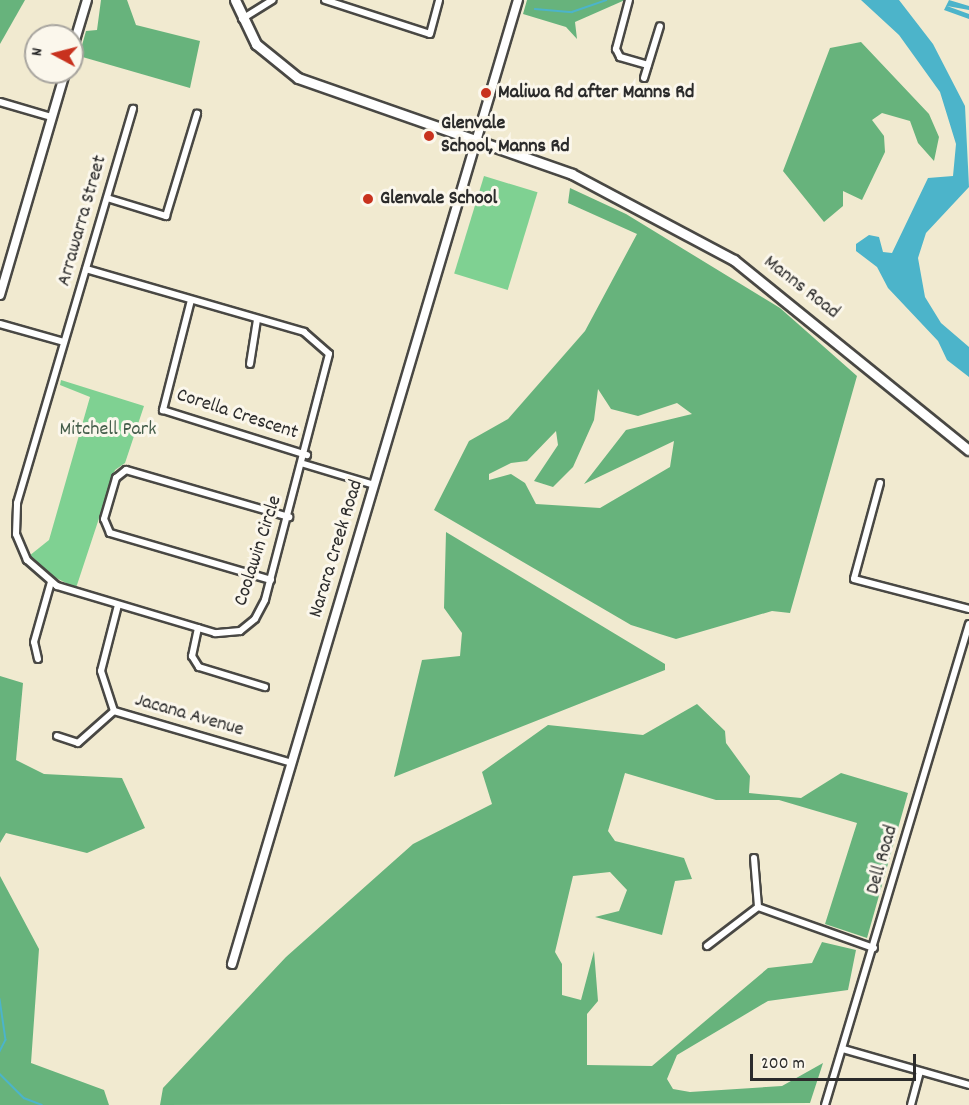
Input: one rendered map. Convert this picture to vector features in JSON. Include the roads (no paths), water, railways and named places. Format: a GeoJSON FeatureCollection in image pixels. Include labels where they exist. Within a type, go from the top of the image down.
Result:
{"type":"FeatureCollection","features":[{"type":"Feature","properties":{"kind":"main road","name":"Manns Road"},"geometry":{"type":"LineString","coordinates":[[235,0],[241,20],[261,51],[286,71],[591,185],[761,278],[969,450]]}},
{"type":"Feature","properties":{"kind":"street"},"geometry":{"type":"LineString","coordinates":[[80,24],[87,0]]}},
{"type":"Feature","properties":{"kind":"street"},"geometry":{"type":"LineString","coordinates":[[241,20],[273,0]]}},
{"type":"Feature","properties":{"kind":"street"},"geometry":{"type":"LineString","coordinates":[[325,0],[430,34],[439,0]]}},
{"type":"Feature","properties":{"kind":"street","name":"Narara Creek Road"},"geometry":{"type":"LineString","coordinates":[[232,964],[518,0]]}},
{"type":"Feature","properties":{"kind":"street"},"geometry":{"type":"LineString","coordinates":[[629,0],[617,52],[648,65]]}},
{"type":"Feature","properties":{"kind":"street"},"geometry":{"type":"LineString","coordinates":[[644,78],[660,26]]}},
{"type":"Feature","properties":{"kind":"street"},"geometry":{"type":"LineString","coordinates":[[0,295],[61,84]]}},
{"type":"Feature","properties":{"kind":"street"},"geometry":{"type":"LineString","coordinates":[[0,102],[51,117]]}},
{"type":"Feature","properties":{"kind":"street","name":"Arrawarra Street"},"geometry":{"type":"LineString","coordinates":[[64,342],[133,109]]}},
{"type":"Feature","properties":{"kind":"street"},"geometry":{"type":"LineString","coordinates":[[107,198],[166,216],[197,114]]}},
{"type":"Feature","properties":{"kind":"street","name":"Coolawin Circle"},"geometry":{"type":"LineString","coordinates":[[64,342],[14,519],[27,560],[51,582],[118,605],[223,634],[248,626],[261,610],[271,580],[307,455],[329,354],[304,332],[86,269]]}},
{"type":"Feature","properties":{"kind":"street","name":"Corella Crescent"},"geometry":{"type":"LineString","coordinates":[[191,300],[163,410],[307,455]]}},
{"type":"Feature","properties":{"kind":"street"},"geometry":{"type":"LineString","coordinates":[[249,364],[257,320]]}},
{"type":"Feature","properties":{"kind":"street"},"geometry":{"type":"LineString","coordinates":[[0,324],[64,342]]}},
{"type":"Feature","properties":{"kind":"street"},"geometry":{"type":"LineString","coordinates":[[304,464],[374,485]]}},
{"type":"Feature","properties":{"kind":"street"},"geometry":{"type":"LineString","coordinates":[[271,580],[110,533],[104,519],[116,478],[126,470],[289,517]]}},
{"type":"Feature","properties":{"kind":"street"},"geometry":{"type":"LineString","coordinates":[[880,483],[854,579],[969,609]]}},
{"type":"Feature","properties":{"kind":"street"},"geometry":{"type":"LineString","coordinates":[[38,659],[34,642],[51,582]]}},
{"type":"Feature","properties":{"kind":"street","name":"Jacana Avenue"},"geometry":{"type":"LineString","coordinates":[[118,605],[101,671],[114,711],[292,763]]}},
{"type":"Feature","properties":{"kind":"street","name":"Dell Road"},"geometry":{"type":"LineString","coordinates":[[825,1105],[969,626]]}},
{"type":"Feature","properties":{"kind":"street"},"geometry":{"type":"LineString","coordinates":[[198,628],[192,656],[199,667],[265,687]]}},
{"type":"Feature","properties":{"kind":"street"},"geometry":{"type":"LineString","coordinates":[[57,736],[78,743],[114,711]]}},
{"type":"Feature","properties":{"kind":"street"},"geometry":{"type":"LineString","coordinates":[[754,858],[758,907]]}},
{"type":"Feature","properties":{"kind":"street"},"geometry":{"type":"LineString","coordinates":[[758,907],[874,948]]}},
{"type":"Feature","properties":{"kind":"street"},"geometry":{"type":"LineString","coordinates":[[707,945],[758,907]]}},
{"type":"Feature","properties":{"kind":"street"},"geometry":{"type":"LineString","coordinates":[[843,1049],[969,1085]]}},
{"type":"Feature","properties":{"kind":"street"},"geometry":{"type":"LineString","coordinates":[[911,1105],[920,1072]]}},
{"type":"Feature","properties":{"kind":"water"},"geometry":{"type":"Polygon","coordinates":[[[861,0],[899,0],[933,44],[965,106],[969,187],[926,233],[918,258],[925,297],[941,323],[969,347],[969,377],[947,360],[938,341],[888,288],[877,267],[856,251],[856,244],[869,235],[879,237],[883,252],[892,253],[928,178],[953,176],[956,144],[940,92],[899,35],[861,0]]]}},
{"type":"Feature","properties":{"kind":"water"},"geometry":{"type":"Polygon","coordinates":[[[949,0],[969,6],[969,10],[947,6],[969,14],[969,19],[944,10],[949,0]]]}},
{"type":"Feature","properties":{"kind":"waterway"},"geometry":{"type":"LineString","coordinates":[[535,9],[572,12],[606,0]]}},
{"type":"Feature","properties":{"kind":"waterway"},"geometry":{"type":"LineString","coordinates":[[0,999],[6,1040],[0,1052]]}},
{"type":"Feature","properties":{"kind":"waterway"},"geometry":{"type":"LineString","coordinates":[[0,1074],[24,1098],[42,1105]]}},
{"type":"Feature","properties":{"kind":"place","name":"Maliwa Rd after Manns Rd"},"geometry":{"type":"Point","coordinates":[486,93]}},
{"type":"Feature","properties":{"kind":"place","name":"Glenvale School, Manns Rd"},"geometry":{"type":"Point","coordinates":[429,136]}},
{"type":"Feature","properties":{"kind":"place","name":"Glenvale School"},"geometry":{"type":"Point","coordinates":[368,199]}},
{"type":"Feature","properties":{"kind":"park label","name":"Mitchell Park"},"geometry":{"type":"Point","coordinates":[108,430]}}]}
